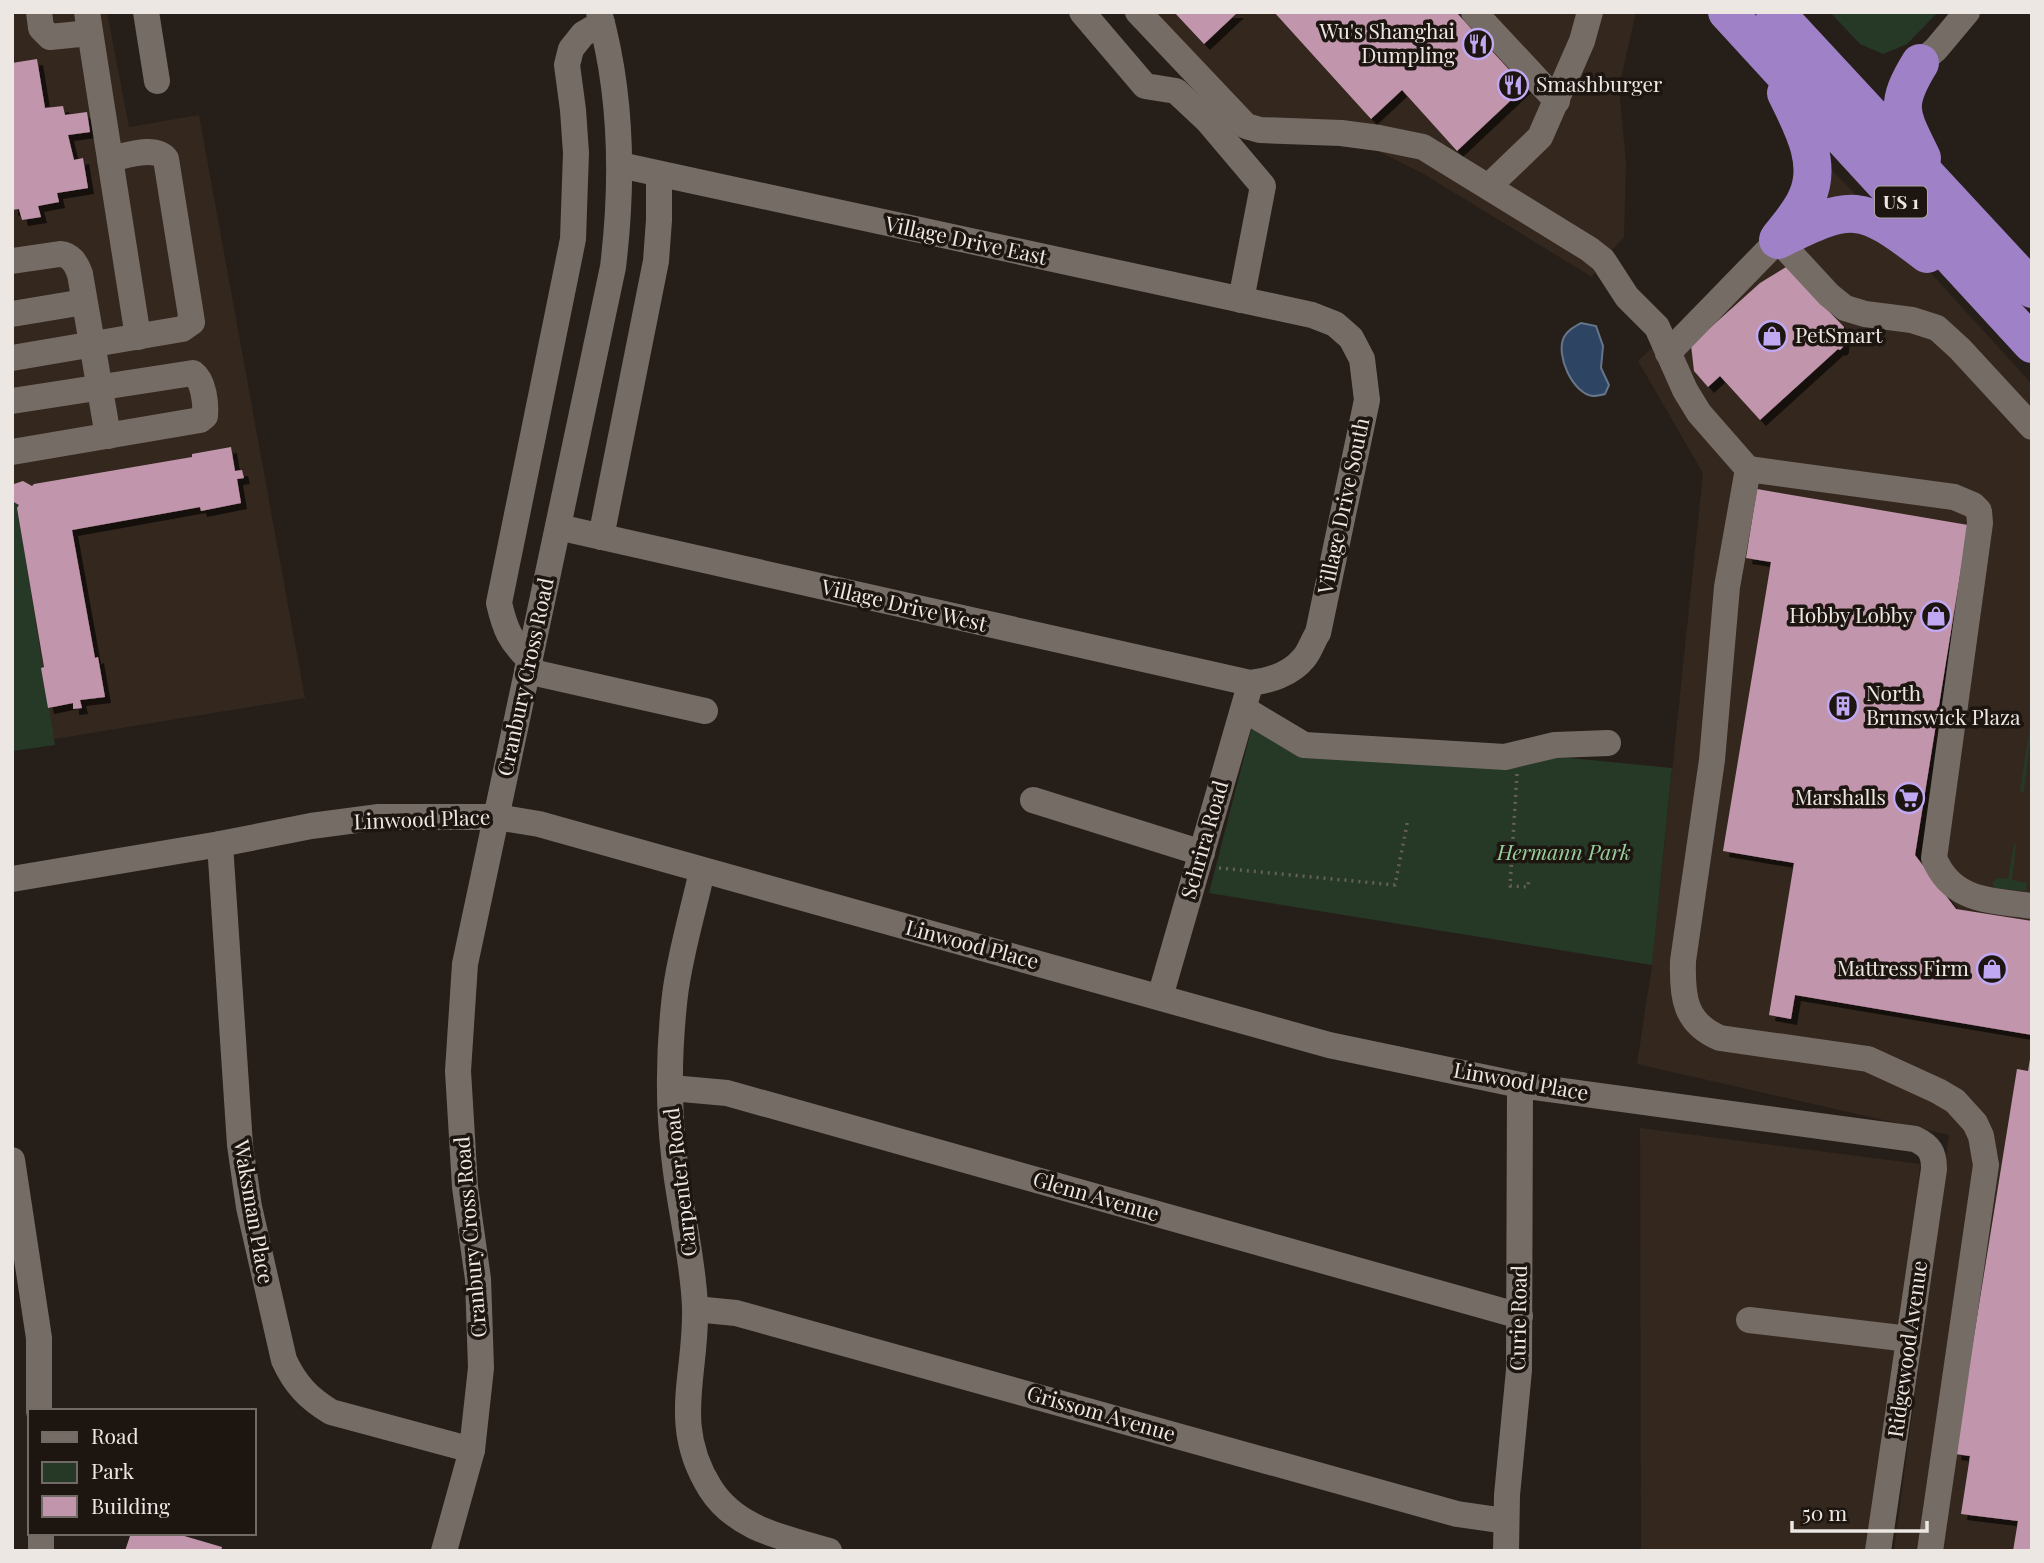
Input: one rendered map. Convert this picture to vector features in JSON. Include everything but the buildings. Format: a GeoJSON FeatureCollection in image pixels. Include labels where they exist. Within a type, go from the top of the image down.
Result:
{"type":"FeatureCollection","features":[{"type":"Feature","properties":{"kind":"highway","name":"US 1"},"geometry":{"type":"LineString","coordinates":[[1727,12],[1786,50],[1935,185],[2032,289]]}},
{"type":"Feature","properties":{"kind":"highway","name":"US 1"},"geometry":{"type":"LineString","coordinates":[[1775,12],[1786,50],[2001,311],[2032,344]]}},
{"type":"Feature","properties":{"kind":"highway"},"geometry":{"type":"LineString","coordinates":[[1786,50],[1876,78],[1895,77],[1920,63]]}},
{"type":"Feature","properties":{"kind":"highway"},"geometry":{"type":"LineString","coordinates":[[1778,240],[1808,197],[1812,180],[1812,161],[1786,50]]}},
{"type":"Feature","properties":{"kind":"highway"},"geometry":{"type":"LineString","coordinates":[[1920,63],[1903,93],[1902,108],[1908,128],[1935,185]]}},
{"type":"Feature","properties":{"kind":"highway"},"geometry":{"type":"LineString","coordinates":[[1778,240],[1827,217],[1866,215],[1902,235],[2001,311]]}},
{"type":"Feature","properties":{"kind":"street"},"geometry":{"type":"LineString","coordinates":[[39,12],[41,28],[50,37],[88,23],[138,337]]}},
{"type":"Feature","properties":{"kind":"street"},"geometry":{"type":"LineString","coordinates":[[146,12],[157,81]]}},
{"type":"Feature","properties":{"kind":"street"},"geometry":{"type":"LineString","coordinates":[[1082,12],[1145,86],[1176,91],[1208,121],[1262,186],[1241,300]]}},
{"type":"Feature","properties":{"kind":"street"},"geometry":{"type":"LineString","coordinates":[[1139,12],[1246,126],[1260,130],[1380,138],[1423,146],[1589,249],[1603,260],[1627,297],[1657,327],[1685,390],[1699,413],[1748,468],[1954,497],[1973,505],[1979,511],[1980,523],[1934,858],[1940,873],[1954,886],[1974,898],[2032,906]]}},
{"type":"Feature","properties":{"kind":"street"},"geometry":{"type":"LineString","coordinates":[[1474,12],[1557,101]]}},
{"type":"Feature","properties":{"kind":"street"},"geometry":{"type":"LineString","coordinates":[[1489,186],[1540,137],[1557,101],[1590,12]]}},
{"type":"Feature","properties":{"kind":"street"},"geometry":{"type":"LineString","coordinates":[[1920,63],[1967,12]]}},
{"type":"Feature","properties":{"kind":"street"},"geometry":{"type":"LineString","coordinates":[[600,18],[571,49],[567,65],[576,153],[573,239],[499,603],[513,644],[528,665],[705,711]]}},
{"type":"Feature","properties":{"kind":"street","name":"Cranbury Cross Road"},"geometry":{"type":"LineString","coordinates":[[444,1551],[472,1450],[481,1368],[479,1292],[465,1186],[458,1071],[465,964],[613,267],[619,219],[620,165],[610,61],[600,18]]}},
{"type":"Feature","properties":{"kind":"street"},"geometry":{"type":"LineString","coordinates":[[12,358],[183,329],[190,325],[193,317],[166,159],[153,152],[110,159]]}},
{"type":"Feature","properties":{"kind":"street","name":"Village Drive East"},"geometry":{"type":"LineString","coordinates":[[620,165],[1312,315]]}},
{"type":"Feature","properties":{"kind":"street"},"geometry":{"type":"LineString","coordinates":[[601,537],[656,261],[659,174]]}},
{"type":"Feature","properties":{"kind":"street"},"geometry":{"type":"LineString","coordinates":[[1668,353],[1778,240],[1829,295],[1845,308],[1912,320],[1937,328],[1960,348],[2032,427]]}},
{"type":"Feature","properties":{"kind":"street"},"geometry":{"type":"LineString","coordinates":[[12,261],[65,255],[78,268],[108,436]]}},
{"type":"Feature","properties":{"kind":"street"},"geometry":{"type":"LineString","coordinates":[[12,314],[85,302]]}},
{"type":"Feature","properties":{"kind":"street","name":"Village Drive South"},"geometry":{"type":"LineString","coordinates":[[1250,683],[1268,681],[1304,658],[1318,633],[1367,400],[1362,359],[1350,338],[1335,324],[1312,315]]}},
{"type":"Feature","properties":{"kind":"street"},"geometry":{"type":"LineString","coordinates":[[12,401],[193,373],[200,380],[206,411],[200,420],[12,452]]}},
{"type":"Feature","properties":{"kind":"street"},"geometry":{"type":"LineString","coordinates":[[1748,468],[1727,587],[1712,760],[1683,961],[1684,993],[1694,1021],[1704,1032],[1720,1038],[1868,1059],[1955,1101],[1966,1111],[1981,1136],[1986,1165],[1930,1551]]}},
{"type":"Feature","properties":{"kind":"street","name":"Village Drive West"},"geometry":{"type":"LineString","coordinates":[[558,527],[1250,683]]}},
{"type":"Feature","properties":{"kind":"street","name":"Schrira Road"},"geometry":{"type":"LineString","coordinates":[[1160,997],[1209,860],[1250,683]]}},
{"type":"Feature","properties":{"kind":"street"},"geometry":{"type":"LineString","coordinates":[[1244,709],[1304,745],[1505,757],[1555,745],[1608,743]]}},
{"type":"Feature","properties":{"kind":"street"},"geometry":{"type":"LineString","coordinates":[[1033,800],[1209,860]]}},
{"type":"Feature","properties":{"kind":"street","name":"Linwood Place"},"geometry":{"type":"LineString","coordinates":[[12,879],[311,826],[379,817],[496,817],[539,824],[1329,1045],[1520,1085],[1915,1139],[1930,1147]]}},
{"type":"Feature","properties":{"kind":"street","name":"Waksman Place"},"geometry":{"type":"LineString","coordinates":[[220,844],[240,1145],[248,1208],[284,1360],[293,1381],[312,1401],[331,1412],[472,1450]]}},
{"type":"Feature","properties":{"kind":"street","name":"Carpenter Road"},"geometry":{"type":"LineString","coordinates":[[702,871],[675,993],[671,1088],[674,1155],[690,1252],[695,1309],[688,1433],[696,1463],[711,1490],[727,1510],[772,1535],[829,1551]]}},
{"type":"Feature","properties":{"kind":"street","name":"Curie Road"},"geometry":{"type":"LineString","coordinates":[[1506,1551],[1506,1521],[1518,1382],[1520,1085]]}},
{"type":"Feature","properties":{"kind":"street","name":"Glenn Avenue"},"geometry":{"type":"LineString","coordinates":[[671,1088],[727,1093],[1520,1315]]}},
{"type":"Feature","properties":{"kind":"street","name":"Ridgewood Avenue"},"geometry":{"type":"LineString","coordinates":[[1878,1551],[1934,1169],[1934,1156],[1930,1147]]}},
{"type":"Feature","properties":{"kind":"street"},"geometry":{"type":"LineString","coordinates":[[12,1160],[22,1289],[38,1338],[39,1409]]}},
{"type":"Feature","properties":{"kind":"street","name":"Grissom Avenue"},"geometry":{"type":"LineString","coordinates":[[695,1309],[736,1312],[1457,1514],[1506,1521]]}},
{"type":"Feature","properties":{"kind":"street"},"geometry":{"type":"LineString","coordinates":[[1749,1320],[1909,1339]]}},
{"type":"Feature","properties":{"kind":"path"},"geometry":{"type":"LineString","coordinates":[[1518,770],[1510,886],[1528,887],[1529,878]]}},
{"type":"Feature","properties":{"kind":"path"},"geometry":{"type":"LineString","coordinates":[[1209,860],[1395,885],[1408,819]]}},
{"type":"Feature","properties":{"kind":"shaded area"},"geometry":{"type":"Polygon","coordinates":[[[12,12],[107,12],[129,127],[199,115],[305,698],[12,746],[12,12]]]}},
{"type":"Feature","properties":{"kind":"shaded area"},"geometry":{"type":"Polygon","coordinates":[[[1121,12],[1636,12],[1619,87],[1626,163],[1624,237],[1592,277],[1422,173],[1370,147],[1244,140],[1234,134],[1121,12]]]}},
{"type":"Feature","properties":{"kind":"shaded area","name":"North Brunswick Plaza"},"geometry":{"type":"Polygon","coordinates":[[[1793,130],[1916,257],[2032,384],[2032,1551],[1894,1551],[1949,1135],[1637,1064],[1652,965],[1703,473],[1638,361],[1779,230],[1801,184],[1793,130]]]}},
{"type":"Feature","properties":{"kind":"shaded area"},"geometry":{"type":"Polygon","coordinates":[[[1640,1128],[1920,1164],[1886,1551],[1641,1551],[1640,1128]]]}},
{"type":"Feature","properties":{"kind":"green space"},"geometry":{"type":"Polygon","coordinates":[[[1830,12],[1938,12],[1907,44],[1883,54],[1860,44],[1830,12]]]}},
{"type":"Feature","properties":{"kind":"green space"},"geometry":{"type":"Polygon","coordinates":[[[14,484],[55,745],[12,751],[12,485],[14,484]]]}},
{"type":"Feature","properties":{"kind":"green space"},"geometry":{"type":"Polygon","coordinates":[[[2032,726],[2024,792],[2020,791],[2032,726]]]}},
{"type":"Feature","properties":{"kind":"green space","name":"Hermann Park"},"geometry":{"type":"Polygon","coordinates":[[[1252,727],[1672,768],[1652,965],[1209,893],[1252,727]]]}},
{"type":"Feature","properties":{"kind":"green space"},"geometry":{"type":"Polygon","coordinates":[[[2014,844],[2012,880],[2027,883],[2026,891],[1995,888],[1992,883],[1998,878],[2008,879],[2014,844]]]}},
{"type":"Feature","properties":{"kind":"water"},"geometry":{"type":"Polygon","coordinates":[[[1581,323],[1596,326],[1603,346],[1601,368],[1609,385],[1605,394],[1586,394],[1573,381],[1564,363],[1564,337],[1581,323]]]}},
{"type":"Feature","properties":{"kind":"place","name":"Wu's Shanghai Dumpling"},"geometry":{"type":"Point","coordinates":[1478,44]}},
{"type":"Feature","properties":{"kind":"place","name":"Smashburger"},"geometry":{"type":"Point","coordinates":[1513,85]}},
{"type":"Feature","properties":{"kind":"place","name":"PetSmart"},"geometry":{"type":"Point","coordinates":[1772,336]}},
{"type":"Feature","properties":{"kind":"place","name":"Hobby Lobby"},"geometry":{"type":"Point","coordinates":[1936,616]}},
{"type":"Feature","properties":{"kind":"place","name":"North Brunswick Plaza"},"geometry":{"type":"Point","coordinates":[1843,706]}},
{"type":"Feature","properties":{"kind":"place","name":"Marshalls"},"geometry":{"type":"Point","coordinates":[1909,798]}},
{"type":"Feature","properties":{"kind":"place","name":"Mattress Firm"},"geometry":{"type":"Point","coordinates":[1992,969]}}]}
